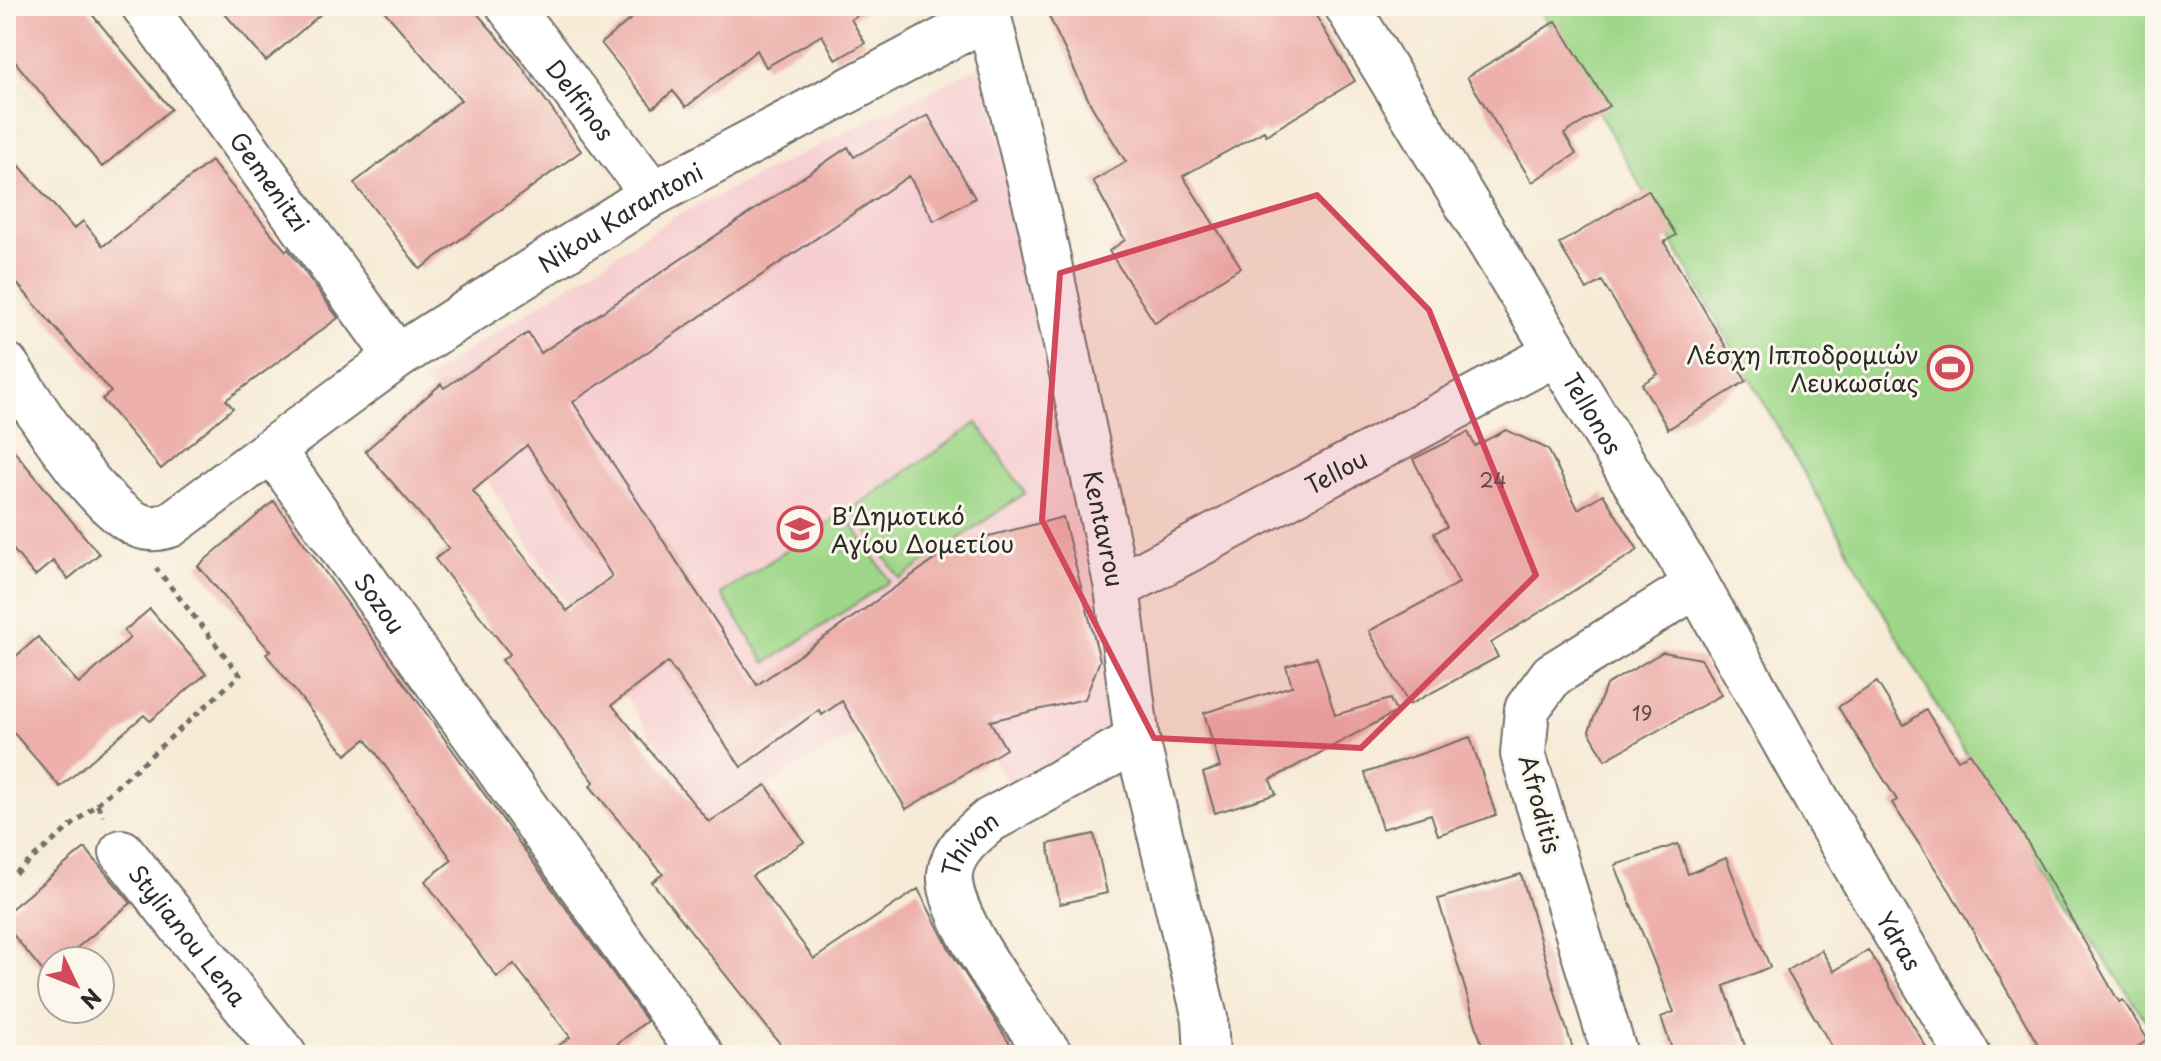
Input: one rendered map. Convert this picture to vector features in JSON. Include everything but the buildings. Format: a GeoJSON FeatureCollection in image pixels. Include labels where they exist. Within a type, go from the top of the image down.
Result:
{"type":"FeatureCollection","features":[{"type":"Feature","properties":{"kind":"street","name":"Gemenitzi"},"geometry":{"type":"LineString","coordinates":[[144,6],[397,357]]}},
{"type":"Feature","properties":{"kind":"street","name":"Delfinos"},"geometry":{"type":"LineString","coordinates":[[509,6],[653,194]]}},
{"type":"Feature","properties":{"kind":"street","name":"Tellonos"},"geometry":{"type":"LineString","coordinates":[[1347,6],[1697,585],[1831,825]]}},
{"type":"Feature","properties":{"kind":"street","name":"Nikou Karantoni"},"geometry":{"type":"LineString","coordinates":[[273,451],[397,357],[653,194],[988,11]]}},
{"type":"Feature","properties":{"kind":"street","name":"Kentavrou"},"geometry":{"type":"LineString","coordinates":[[988,11],[1042,230],[1117,588],[1137,740],[1205,1018],[1207,1055]]}},
{"type":"Feature","properties":{"kind":"street","name":"Tellou"},"geometry":{"type":"LineString","coordinates":[[1117,588],[1555,354]]}},
{"type":"Feature","properties":{"kind":"street"},"geometry":{"type":"LineString","coordinates":[[6,365],[98,492],[119,513],[153,529],[170,525],[192,512],[273,451]]}},
{"type":"Feature","properties":{"kind":"street","name":"Sozou"},"geometry":{"type":"LineString","coordinates":[[273,451],[701,1055]]}},
{"type":"Feature","properties":{"kind":"street","name":"Afroditis"},"geometry":{"type":"LineString","coordinates":[[1615,1055],[1523,754],[1527,709],[1552,675],[1697,585]]}},
{"type":"Feature","properties":{"kind":"street","name":"Thivon"},"geometry":{"type":"LineString","coordinates":[[1050,1055],[966,928],[950,888],[950,871],[970,836],[990,820],[1137,740]]}},
{"type":"Feature","properties":{"kind":"street","name":"Ydras"},"geometry":{"type":"LineString","coordinates":[[1831,825],[1968,1055]]}},
{"type":"Feature","properties":{"kind":"street","name":"Stylianou Lena"},"geometry":{"type":"LineString","coordinates":[[122,852],[284,1055]]}},
{"type":"Feature","properties":{"kind":"path"},"geometry":{"type":"LineString","coordinates":[[6,881],[240,675],[150,560],[153,529]]}},
{"type":"Feature","properties":{"kind":"path"},"geometry":{"type":"LineString","coordinates":[[97,804],[122,852]]}},
{"type":"Feature","properties":{"kind":"highlighted area"},"geometry":{"type":"Polygon","coordinates":[[[1317,195],[1429,310],[1536,575],[1361,748],[1154,738],[1042,520],[1060,273],[1317,195]]]}},
{"type":"Feature","properties":{"kind":"shaded area","name":"Β'Δημοτικό Αγίου Δομετίου"},"geometry":{"type":"Polygon","coordinates":[[[983,65],[1125,730],[1014,793],[945,678],[707,823],[423,380],[679,214],[983,65]]]}},
{"type":"Feature","properties":{"kind":"green space","name":"Λέσχη Ιπποδρομιών Λευκωσίας"},"geometry":{"type":"Polygon","coordinates":[[[1538,6],[2155,6],[2155,1034],[1951,731],[1538,6]]]}},
{"type":"Feature","properties":{"kind":"green space"},"geometry":{"type":"Polygon","coordinates":[[[977,423],[1025,493],[900,579],[852,509],[977,423]]]}},
{"type":"Feature","properties":{"kind":"green space"},"geometry":{"type":"Polygon","coordinates":[[[844,512],[890,581],[766,663],[721,594],[844,512]]]}},
{"type":"Feature","properties":{"kind":"place","name":"Λέσχη Ιπποδρομιών Λευκωσίας"},"geometry":{"type":"Point","coordinates":[1950,368]}},
{"type":"Feature","properties":{"kind":"place","name":"Β'Δημοτικό Αγίου Δομετίου"},"geometry":{"type":"Point","coordinates":[800,529]}}]}
